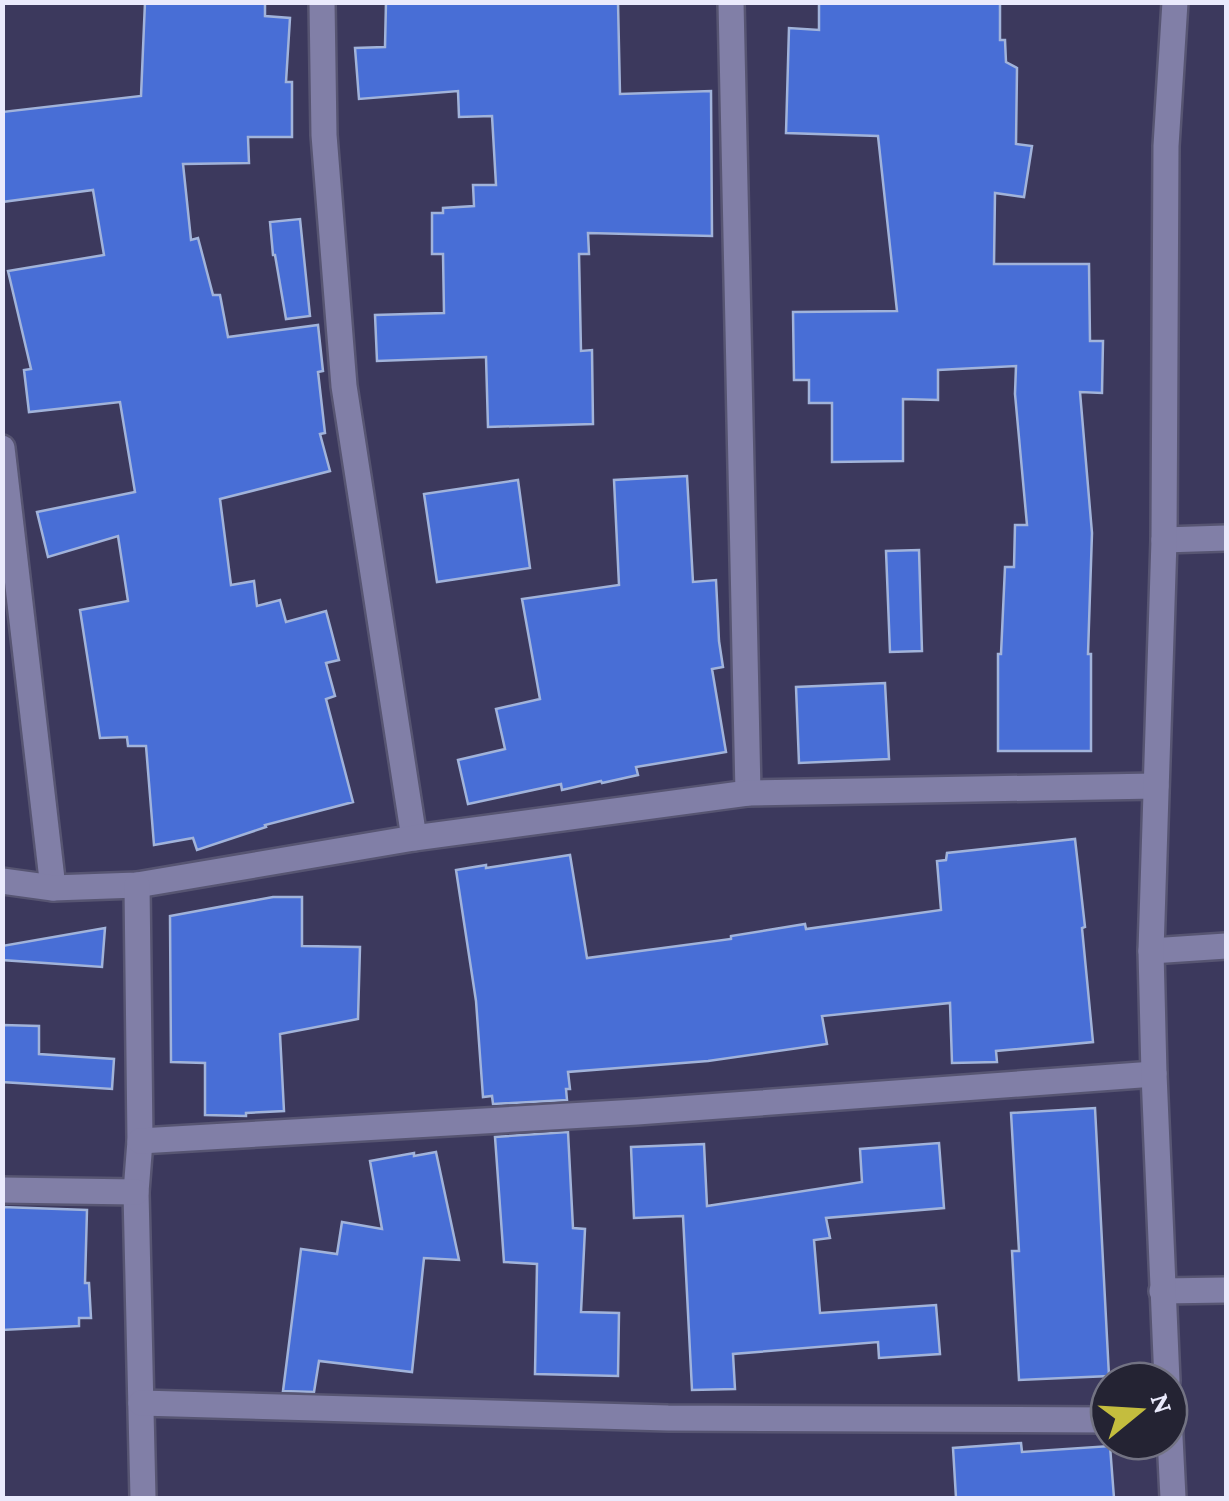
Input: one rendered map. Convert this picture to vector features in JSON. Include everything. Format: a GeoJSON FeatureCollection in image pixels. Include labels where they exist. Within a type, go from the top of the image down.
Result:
{"type":"FeatureCollection","features":[{"type":"Feature","properties":{"kind":"street"},"geometry":{"type":"LineString","coordinates":[[322,2],[324,135],[344,386],[414,838]]}},
{"type":"Feature","properties":{"kind":"street"},"geometry":{"type":"LineString","coordinates":[[731,2],[748,793]]}},
{"type":"Feature","properties":{"kind":"street"},"geometry":{"type":"LineString","coordinates":[[1166,1361],[1152,951],[1164,540],[1166,146],[1174,2]]}},
{"type":"Feature","properties":{"kind":"street"},"geometry":{"type":"LineString","coordinates":[[2,448],[8,556],[53,888]]}},
{"type":"Feature","properties":{"kind":"street"},"geometry":{"type":"LineString","coordinates":[[1164,540],[1226,538]]}},
{"type":"Feature","properties":{"kind":"street"},"geometry":{"type":"LineString","coordinates":[[2,881],[53,888],[137,885],[414,838],[748,793],[1156,786]]}},
{"type":"Feature","properties":{"kind":"street"},"geometry":{"type":"LineString","coordinates":[[137,885],[140,1141],[136,1192],[144,1498]]}},
{"type":"Feature","properties":{"kind":"street"},"geometry":{"type":"LineString","coordinates":[[1152,951],[1226,946]]}},
{"type":"Feature","properties":{"kind":"street"},"geometry":{"type":"LineString","coordinates":[[140,1141],[657,1111],[1154,1074]]}},
{"type":"Feature","properties":{"kind":"street"},"geometry":{"type":"LineString","coordinates":[[2,1190],[136,1192]]}},
{"type":"Feature","properties":{"kind":"street"},"geometry":{"type":"LineString","coordinates":[[1162,1291],[1226,1290]]}},
{"type":"Feature","properties":{"kind":"street"},"geometry":{"type":"LineString","coordinates":[[141,1404],[668,1418],[1089,1420]]}},
{"type":"Feature","properties":{"kind":"street"},"geometry":{"type":"LineString","coordinates":[[1172,1461],[1174,1498]]}},
{"type":"Feature","properties":{"kind":"building"},"geometry":{"type":"Polygon","coordinates":[[[145,2],[265,2],[265,16],[290,18],[286,82],[292,82],[292,137],[248,137],[249,163],[183,164],[191,240],[198,238],[213,295],[220,295],[228,337],[318,325],[323,371],[318,372],[325,433],[320,434],[330,471],[220,499],[231,585],[254,581],[257,606],[280,600],[286,622],[326,611],[339,660],[326,663],[335,696],[326,699],[353,802],[265,825],[197,850],[193,838],[154,845],[146,746],[128,746],[127,737],[100,738],[80,610],[128,601],[118,536],[48,557],[37,512],[135,492],[120,402],[29,412],[24,370],[31,369],[8,271],[104,255],[93,190],[2,202],[2,112],[141,96],[145,2]]]}},
{"type":"Feature","properties":{"kind":"building"},"geometry":{"type":"Polygon","coordinates":[[[386,2],[618,2],[620,94],[711,91],[712,236],[588,233],[589,254],[579,254],[581,351],[592,350],[593,424],[488,427],[486,357],[377,361],[375,315],[444,313],[443,254],[432,254],[432,213],[443,213],[443,208],[474,206],[473,185],[496,185],[492,116],[459,117],[458,91],[359,99],[355,48],[385,47],[386,2]]]}},
{"type":"Feature","properties":{"kind":"building"},"geometry":{"type":"Polygon","coordinates":[[[819,2],[1000,2],[1000,40],[1005,40],[1006,62],[1017,68],[1016,144],[1032,146],[1024,197],[995,193],[994,264],[1089,264],[1090,341],[1103,341],[1102,393],[1080,392],[1092,533],[1088,654],[1091,751],[998,751],[998,654],[1005,567],[1014,567],[1015,525],[1027,525],[1016,366],[938,370],[938,400],[903,399],[903,461],[832,462],[832,403],[809,403],[809,380],[794,380],[793,312],[897,311],[878,136],[786,133],[789,28],[819,30],[819,2]]]}},
{"type":"Feature","properties":{"kind":"building"},"geometry":{"type":"Polygon","coordinates":[[[300,219],[310,316],[286,319],[270,222],[300,219]]]}},
{"type":"Feature","properties":{"kind":"building"},"geometry":{"type":"Polygon","coordinates":[[[687,476],[693,582],[716,580],[723,667],[712,669],[726,752],[636,767],[638,775],[602,783],[562,790],[561,784],[468,804],[458,760],[505,749],[496,709],[540,699],[522,599],[619,585],[614,480],[687,476]]]}},
{"type":"Feature","properties":{"kind":"building"},"geometry":{"type":"Polygon","coordinates":[[[518,480],[530,568],[437,582],[424,494],[518,480]]]}},
{"type":"Feature","properties":{"kind":"building"},"geometry":{"type":"Polygon","coordinates":[[[919,550],[922,651],[890,652],[886,551],[919,550]]]}},
{"type":"Feature","properties":{"kind":"building"},"geometry":{"type":"Polygon","coordinates":[[[885,683],[889,759],[799,763],[796,687],[885,683]]]}},
{"type":"Feature","properties":{"kind":"building"},"geometry":{"type":"Polygon","coordinates":[[[1075,839],[1093,1042],[996,1051],[997,1062],[952,1063],[950,1003],[822,1016],[827,1044],[708,1061],[568,1072],[567,1100],[493,1104],[492,1096],[483,1097],[476,1001],[456,870],[570,855],[587,958],[731,939],[805,924],[806,929],[941,910],[937,861],[946,860],[947,853],[1075,839]]]}},
{"type":"Feature","properties":{"kind":"building"},"geometry":{"type":"Polygon","coordinates":[[[273,897],[302,897],[302,946],[360,947],[358,1019],[280,1034],[284,1111],[246,1116],[205,1115],[205,1063],[171,1062],[170,916],[273,897]]]}},
{"type":"Feature","properties":{"kind":"building"},"geometry":{"type":"Polygon","coordinates":[[[105,928],[102,967],[2,960],[2,946],[105,928]]]}},
{"type":"Feature","properties":{"kind":"building"},"geometry":{"type":"Polygon","coordinates":[[[2,1025],[39,1026],[39,1054],[114,1059],[112,1089],[2,1082],[2,1025]]]}},
{"type":"Feature","properties":{"kind":"building"},"geometry":{"type":"Polygon","coordinates":[[[1095,1108],[1108,1361],[1089,1361],[1089,1377],[1019,1380],[1012,1251],[1019,1251],[1011,1113],[1095,1108]]]}},
{"type":"Feature","properties":{"kind":"building"},"geometry":{"type":"Polygon","coordinates":[[[568,1132],[573,1228],[585,1229],[581,1312],[619,1313],[618,1376],[535,1374],[537,1264],[504,1262],[495,1137],[568,1132]]]}},
{"type":"Feature","properties":{"kind":"building"},"geometry":{"type":"Polygon","coordinates":[[[939,1143],[944,1208],[826,1218],[830,1238],[814,1240],[820,1313],[936,1305],[940,1354],[879,1358],[878,1342],[733,1354],[735,1389],[692,1390],[683,1216],[634,1218],[631,1147],[704,1144],[707,1206],[862,1182],[860,1149],[939,1143]]]}},
{"type":"Feature","properties":{"kind":"building"},"geometry":{"type":"Polygon","coordinates":[[[436,1152],[459,1260],[424,1258],[412,1372],[319,1361],[314,1392],[283,1391],[301,1249],[337,1254],[342,1222],[382,1229],[370,1161],[436,1152]]]}},
{"type":"Feature","properties":{"kind":"building"},"geometry":{"type":"Polygon","coordinates":[[[2,1207],[87,1210],[85,1283],[89,1283],[91,1318],[79,1318],[79,1326],[2,1330],[2,1207]]]}},
{"type":"Feature","properties":{"kind":"building"},"geometry":{"type":"Polygon","coordinates":[[[1021,1443],[1022,1452],[1089,1447],[1089,1461],[1111,1461],[1114,1498],[956,1498],[953,1448],[1021,1443]]]}}]}
